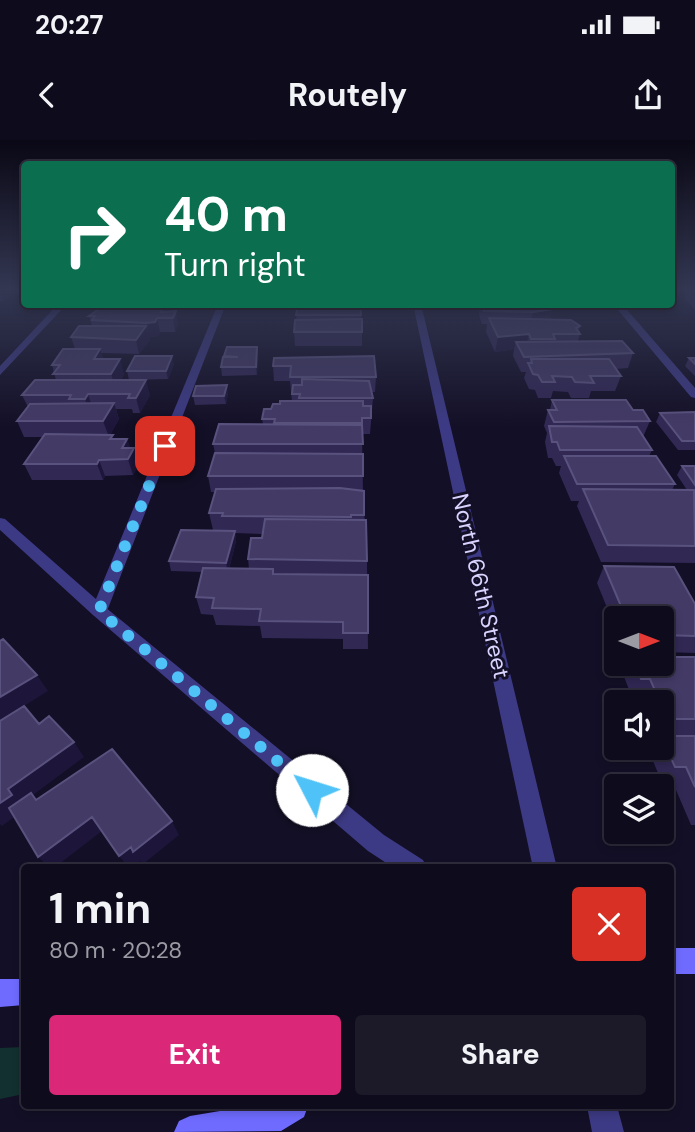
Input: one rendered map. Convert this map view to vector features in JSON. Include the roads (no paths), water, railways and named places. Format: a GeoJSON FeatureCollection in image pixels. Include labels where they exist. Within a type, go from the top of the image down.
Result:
{"type":"FeatureCollection","features":[{"type":"Feature","properties":{"kind":"main road"},"geometry":{"type":"LineString","coordinates":[[674,961],[695,961]]}},
{"type":"Feature","properties":{"kind":"main road"},"geometry":{"type":"LineString","coordinates":[[0,993],[21,992]]}},
{"type":"Feature","properties":{"kind":"main road"},"geometry":{"type":"LineString","coordinates":[[190,1132],[281,1116],[289,1109]]}},
{"type":"Feature","properties":{"kind":"street"},"geometry":{"type":"LineString","coordinates":[[0,372],[35,334]]}},
{"type":"Feature","properties":{"kind":"street"},"geometry":{"type":"LineString","coordinates":[[99,611],[210,334]]}},
{"type":"Feature","properties":{"kind":"street","name":"North 66th Street"},"geometry":{"type":"LineString","coordinates":[[424,334],[544,864]]}},
{"type":"Feature","properties":{"kind":"street"},"geometry":{"type":"LineString","coordinates":[[643,334],[695,395]]}},
{"type":"Feature","properties":{"kind":"street"},"geometry":{"type":"LineString","coordinates":[[0,522],[99,611],[376,844],[408,864]]}},
{"type":"Feature","properties":{"kind":"street"},"geometry":{"type":"LineString","coordinates":[[603,1109],[608,1132]]}}]}
